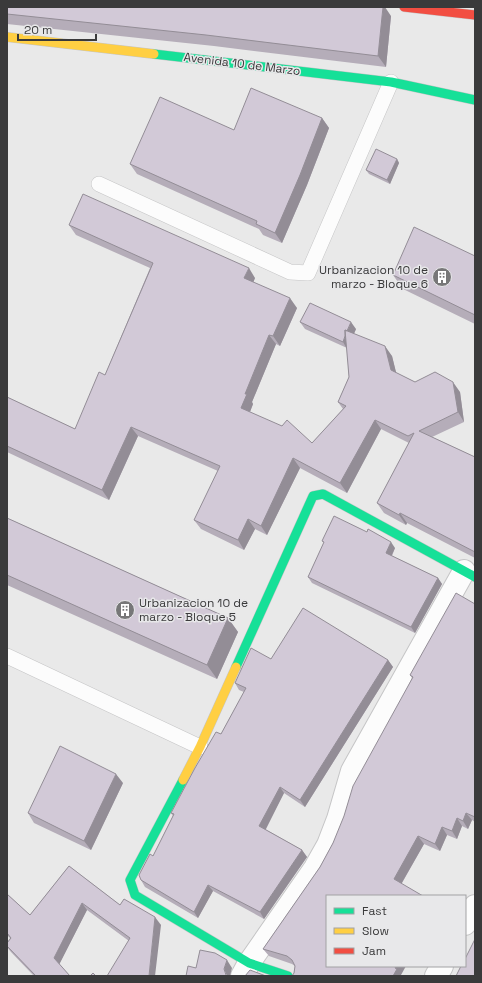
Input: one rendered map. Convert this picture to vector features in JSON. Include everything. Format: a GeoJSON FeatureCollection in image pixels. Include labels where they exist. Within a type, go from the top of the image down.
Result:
{"type":"FeatureCollection","features":[{"type":"Feature","properties":{"kind":"street"},"geometry":{"type":"LineString","coordinates":[[404,7],[475,15]]}},
{"type":"Feature","properties":{"kind":"street","name":"Avenida 10 de Marzo"},"geometry":{"type":"LineString","coordinates":[[7,37],[391,82],[475,100]]}},
{"type":"Feature","properties":{"kind":"street"},"geometry":{"type":"LineString","coordinates":[[246,969],[315,868],[328,845],[338,819],[352,771],[470,574],[323,494],[313,496],[200,747],[130,880],[135,895],[246,969],[288,976]]}},
{"type":"Feature","properties":{"kind":"street"},"geometry":{"type":"LineString","coordinates":[[466,922],[475,906]]}},
{"type":"Feature","properties":{"kind":"street"},"geometry":{"type":"LineString","coordinates":[[436,976],[441,967]]}},
{"type":"Feature","properties":{"kind":"lane"},"geometry":{"type":"LineString","coordinates":[[99,184],[290,272],[308,273],[391,82]]}},
{"type":"Feature","properties":{"kind":"lane"},"geometry":{"type":"LineString","coordinates":[[7,656],[200,747]]}},
{"type":"Feature","properties":{"kind":"building"},"geometry":{"type":"Polygon","coordinates":[[[7,7],[383,7],[378,56],[206,35],[7,14],[7,7]]]}},
{"type":"Feature","properties":{"kind":"building"},"geometry":{"type":"Polygon","coordinates":[[[251,88],[322,118],[275,233],[256,224],[257,221],[130,164],[160,97],[234,130],[251,88]]]}},
{"type":"Feature","properties":{"kind":"building"},"geometry":{"type":"Polygon","coordinates":[[[376,149],[397,159],[387,180],[366,170],[376,149]]]}},
{"type":"Feature","properties":{"kind":"building"},"geometry":{"type":"Polygon","coordinates":[[[83,194],[249,268],[244,278],[290,298],[273,336],[269,335],[245,394],[247,394],[241,408],[282,426],[287,420],[312,443],[346,406],[338,402],[349,377],[345,330],[385,346],[391,370],[415,382],[435,372],[453,382],[458,412],[419,431],[475,457],[475,552],[400,513],[399,515],[377,503],[414,433],[408,436],[375,420],[340,483],[293,458],[261,526],[248,519],[238,540],[194,520],[220,466],[131,427],[102,490],[7,446],[7,397],[75,429],[99,372],[105,375],[153,263],[69,225],[83,194]]]}},
{"type":"Feature","properties":{"kind":"building","name":"Urbanizacion 10 de marzo - Bloque 6"},"geometry":{"type":"Polygon","coordinates":[[[414,227],[475,256],[475,315],[393,275],[414,227]]]}},
{"type":"Feature","properties":{"kind":"building"},"geometry":{"type":"Polygon","coordinates":[[[310,303],[351,322],[347,331],[345,330],[343,342],[300,322],[310,303]]]}},
{"type":"Feature","properties":{"kind":"building"},"geometry":{"type":"Polygon","coordinates":[[[334,516],[367,532],[368,529],[391,542],[386,553],[438,578],[411,627],[308,577],[324,542],[322,541],[334,516]]]}},
{"type":"Feature","properties":{"kind":"building","name":"Urbanizacion 10 de marzo - Bloque 5"},"geometry":{"type":"Polygon","coordinates":[[[7,518],[228,618],[207,665],[7,575],[7,518]]]}},
{"type":"Feature","properties":{"kind":"building"},"geometry":{"type":"Polygon","coordinates":[[[456,593],[475,604],[475,817],[466,813],[463,821],[457,818],[452,831],[442,827],[435,844],[418,836],[394,879],[421,895],[326,895],[326,967],[396,967],[397,969],[393,976],[292,976],[295,966],[292,960],[287,956],[263,949],[320,867],[333,843],[344,816],[353,786],[413,677],[410,675],[456,593]]]}},
{"type":"Feature","properties":{"kind":"building"},"geometry":{"type":"Polygon","coordinates":[[[303,608],[388,660],[300,800],[280,787],[259,826],[302,850],[260,912],[208,885],[194,912],[141,880],[139,875],[150,854],[153,856],[174,814],[171,813],[195,768],[216,732],[221,734],[246,688],[235,683],[251,648],[271,659],[303,608]]]}},
{"type":"Feature","properties":{"kind":"building"},"geometry":{"type":"Polygon","coordinates":[[[60,746],[116,774],[84,841],[28,813],[60,746]]]}},
{"type":"Feature","properties":{"kind":"building"},"geometry":{"type":"Polygon","coordinates":[[[69,866],[120,905],[124,899],[155,917],[149,976],[107,976],[130,938],[82,903],[54,958],[70,976],[36,976],[7,946],[7,943],[11,938],[7,933],[7,894],[30,915],[69,866]]]}},
{"type":"Feature","properties":{"kind":"building"},"geometry":{"type":"Polygon","coordinates":[[[475,939],[475,976],[456,976],[460,967],[466,967],[466,957],[475,939]]]}},
{"type":"Feature","properties":{"kind":"building"},"geometry":{"type":"Polygon","coordinates":[[[200,950],[215,953],[227,960],[224,969],[227,976],[186,976],[188,966],[196,968],[200,950]]]}},
{"type":"Feature","properties":{"kind":"building"},"geometry":{"type":"Polygon","coordinates":[[[250,970],[266,976],[245,976],[250,970]]]}},
{"type":"Feature","properties":{"kind":"traffic: fast"},"geometry":{"type":"LineString","coordinates":[[154,54],[391,82],[475,100]]}},
{"type":"Feature","properties":{"kind":"traffic: fast"},"geometry":{"type":"LineString","coordinates":[[236,667],[313,496],[323,494],[475,577]]}},
{"type":"Feature","properties":{"kind":"traffic: fast"},"geometry":{"type":"LineString","coordinates":[[183,780],[130,880],[135,895],[249,963],[288,976]]}},
{"type":"Feature","properties":{"kind":"traffic: slow"},"geometry":{"type":"LineString","coordinates":[[7,37],[154,54]]}},
{"type":"Feature","properties":{"kind":"traffic: slow"},"geometry":{"type":"LineString","coordinates":[[183,780],[200,747],[236,667]]}},
{"type":"Feature","properties":{"kind":"traffic: jam"},"geometry":{"type":"LineString","coordinates":[[404,7],[475,15]]}},
{"type":"Feature","properties":{"kind":"place","name":"Urbanizacion 10 de marzo - Bloque 6"},"geometry":{"type":"Point","coordinates":[442,277]}},
{"type":"Feature","properties":{"kind":"place","name":"Urbanizacion 10 de marzo - Bloque 5"},"geometry":{"type":"Point","coordinates":[125,610]}}]}
